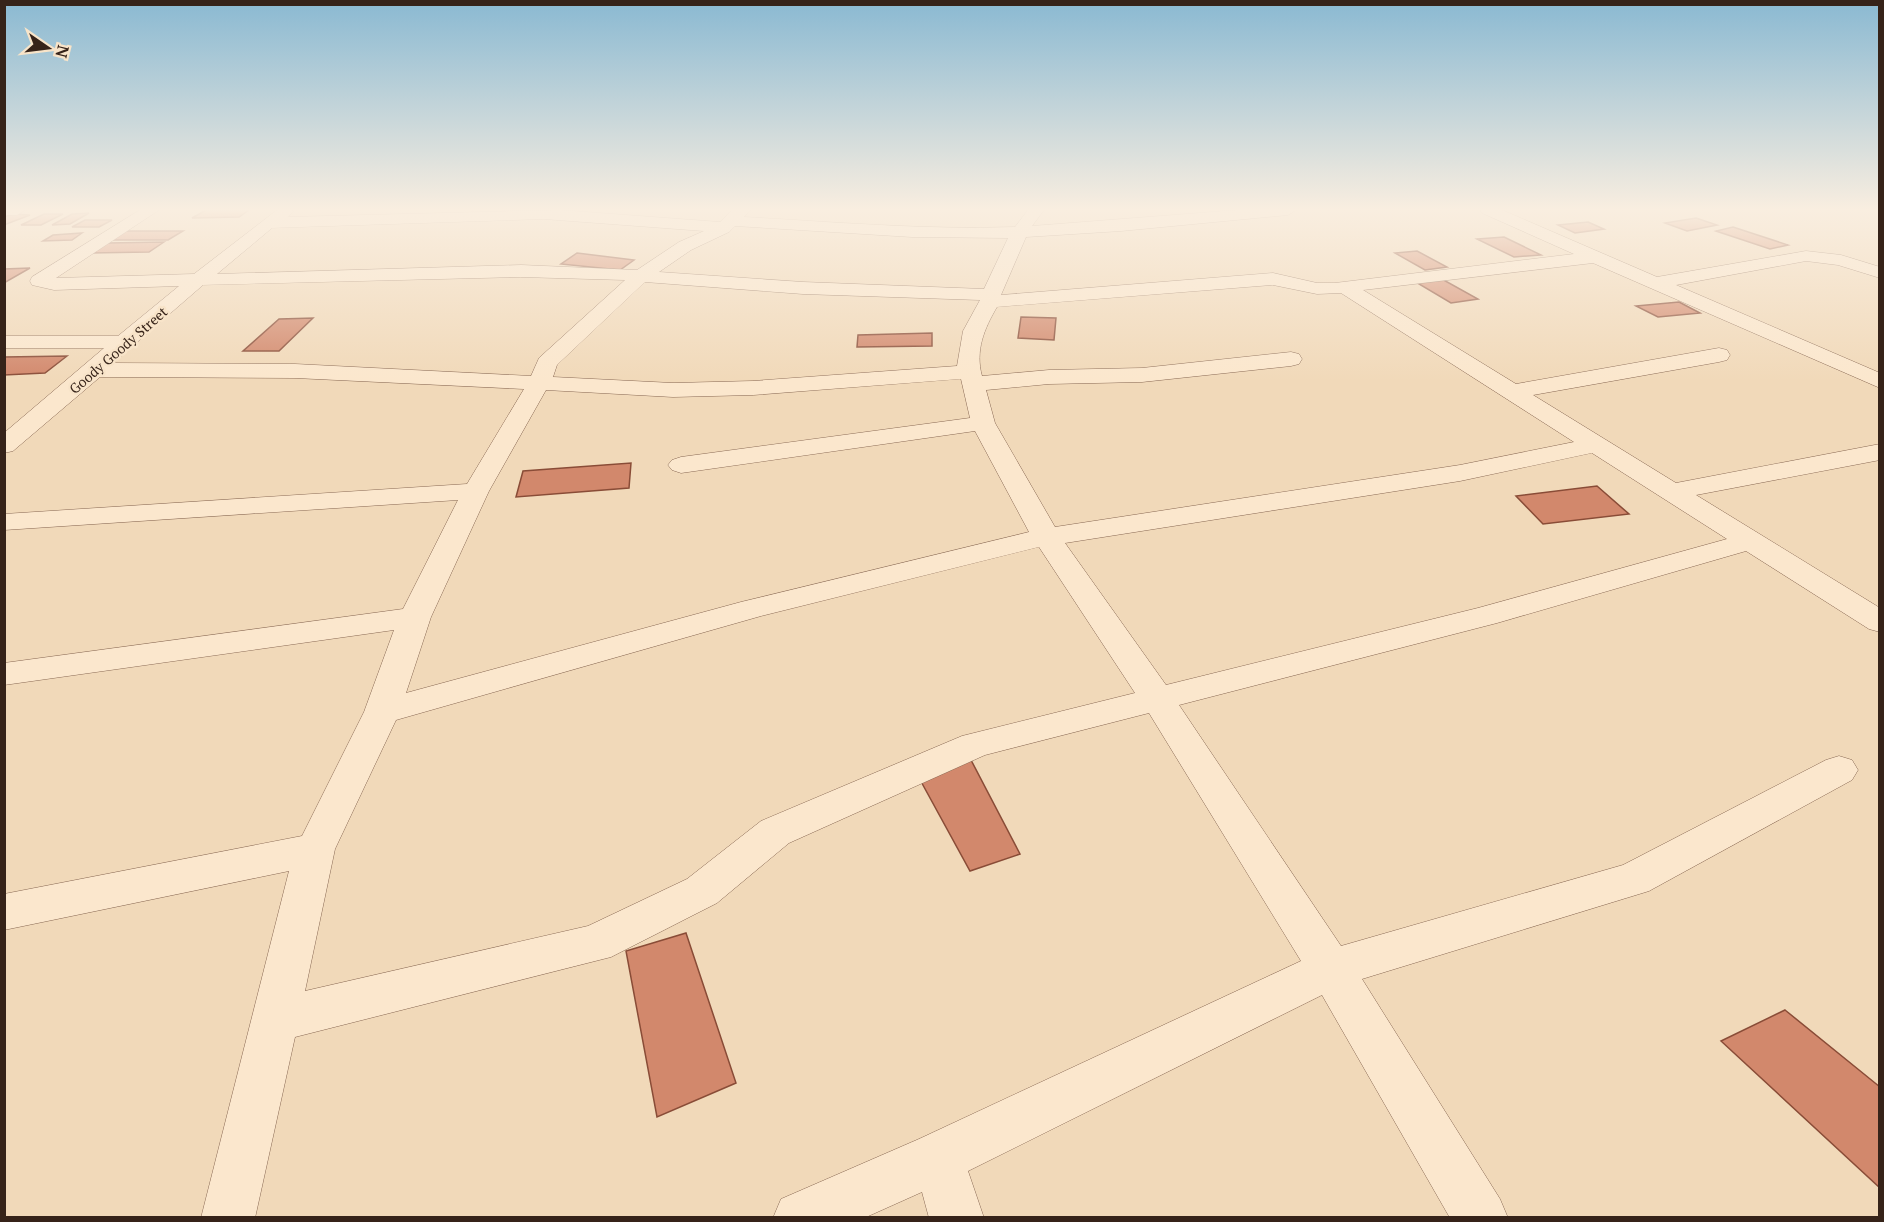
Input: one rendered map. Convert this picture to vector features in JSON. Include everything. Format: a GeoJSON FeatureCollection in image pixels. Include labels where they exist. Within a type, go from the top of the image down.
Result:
{"type":"FeatureCollection","features":[{"type":"Feature","properties":{"kind":"street"},"geometry":{"type":"LineString","coordinates":[[61,267],[39,281],[54,284],[199,282],[521,271],[640,276],[990,299],[1273,279],[1289,280],[1324,291],[1511,267]]}},
{"type":"Feature","properties":{"kind":"street","name":"Goody Goody Street"},"geometry":{"type":"LineString","coordinates":[[4,446],[94,370],[123,342],[217,267]]}},
{"type":"Feature","properties":{"kind":"street"},"geometry":{"type":"LineString","coordinates":[[228,1218],[315,849],[382,712],[415,617],[476,491],[539,383],[547,363],[640,276],[653,267]]}},
{"type":"Feature","properties":{"kind":"street"},"geometry":{"type":"LineString","coordinates":[[1005,267],[973,331],[968,364],[983,423],[1046,537],[1158,700],[1331,969],[1481,1218]]}},
{"type":"Feature","properties":{"kind":"street"},"geometry":{"type":"LineString","coordinates":[[1618,267],[1880,381]]}},
{"type":"Feature","properties":{"kind":"street"},"geometry":{"type":"LineString","coordinates":[[1655,283],[1744,267]]}},
{"type":"Feature","properties":{"kind":"street"},"geometry":{"type":"LineString","coordinates":[[1862,267],[1880,273]]}},
{"type":"Feature","properties":{"kind":"street"},"geometry":{"type":"LineString","coordinates":[[1344,287],[1880,622]]}},
{"type":"Feature","properties":{"kind":"street"},"geometry":{"type":"LineString","coordinates":[[4,342],[123,342]]}},
{"type":"Feature","properties":{"kind":"street"},"geometry":{"type":"LineString","coordinates":[[1512,392],[1719,355]]}},
{"type":"Feature","properties":{"kind":"street"},"geometry":{"type":"LineString","coordinates":[[94,370],[295,371],[673,390],[972,378],[1142,375],[1291,359]]}},
{"type":"Feature","properties":{"kind":"street"},"geometry":{"type":"LineString","coordinates":[[681,465],[983,423]]}},
{"type":"Feature","properties":{"kind":"street"},"geometry":{"type":"LineString","coordinates":[[4,427],[31,425]]}},
{"type":"Feature","properties":{"kind":"street"},"geometry":{"type":"LineString","coordinates":[[382,712],[752,609],[1046,537],[1460,473],[1596,445]]}},
{"type":"Feature","properties":{"kind":"street"},"geometry":{"type":"LineString","coordinates":[[1671,492],[1880,453]]}},
{"type":"Feature","properties":{"kind":"street"},"geometry":{"type":"LineString","coordinates":[[4,522],[476,491]]}},
{"type":"Feature","properties":{"kind":"street"},"geometry":{"type":"LineString","coordinates":[[274,1020],[595,943],[702,891],[775,832],[975,745],[1486,616],[1750,541]]}},
{"type":"Feature","properties":{"kind":"street"},"geometry":{"type":"LineString","coordinates":[[4,674],[415,617]]}},
{"type":"Feature","properties":{"kind":"street"},"geometry":{"type":"LineString","coordinates":[[800,1218],[938,1158],[1331,969],[1634,879],[1839,770]]}},
{"type":"Feature","properties":{"kind":"street"},"geometry":{"type":"LineString","coordinates":[[4,912],[315,849]]}},
{"type":"Feature","properties":{"kind":"street"},"geometry":{"type":"LineString","coordinates":[[938,1158],[957,1218]]}},
{"type":"Feature","properties":{"kind":"building"},"geometry":{"type":"Polygon","coordinates":[[[591,267],[624,267],[620,270],[591,267]]]}},
{"type":"Feature","properties":{"kind":"building"},"geometry":{"type":"Polygon","coordinates":[[[1420,267],[1447,267],[1425,270],[1420,267]]]}},
{"type":"Feature","properties":{"kind":"building"},"geometry":{"type":"Polygon","coordinates":[[[30,268],[4,283],[4,269],[30,268]]]}},
{"type":"Feature","properties":{"kind":"building"},"geometry":{"type":"Polygon","coordinates":[[[1440,278],[1478,299],[1451,303],[1414,281],[1440,278]]]}},
{"type":"Feature","properties":{"kind":"building"},"geometry":{"type":"Polygon","coordinates":[[[1679,302],[1700,313],[1658,317],[1636,306],[1679,302]]]}},
{"type":"Feature","properties":{"kind":"building"},"geometry":{"type":"Polygon","coordinates":[[[1021,317],[1056,318],[1054,340],[1018,338],[1021,317]]]}},
{"type":"Feature","properties":{"kind":"building"},"geometry":{"type":"Polygon","coordinates":[[[313,318],[279,351],[243,351],[279,319],[313,318]]]}},
{"type":"Feature","properties":{"kind":"building"},"geometry":{"type":"Polygon","coordinates":[[[932,333],[932,346],[857,347],[858,335],[932,333]]]}},
{"type":"Feature","properties":{"kind":"building"},"geometry":{"type":"Polygon","coordinates":[[[67,356],[45,373],[4,375],[4,357],[67,356]]]}},
{"type":"Feature","properties":{"kind":"building"},"geometry":{"type":"Polygon","coordinates":[[[631,463],[629,488],[516,497],[523,471],[631,463]]]}},
{"type":"Feature","properties":{"kind":"building"},"geometry":{"type":"Polygon","coordinates":[[[1597,486],[1629,514],[1543,524],[1516,496],[1597,486]]]}},
{"type":"Feature","properties":{"kind":"building"},"geometry":{"type":"Polygon","coordinates":[[[971,760],[1020,854],[970,871],[918,776],[971,760]]]}},
{"type":"Feature","properties":{"kind":"building"},"geometry":{"type":"Polygon","coordinates":[[[686,933],[736,1083],[657,1117],[626,951],[686,933]]]}},
{"type":"Feature","properties":{"kind":"building"},"geometry":{"type":"Polygon","coordinates":[[[1785,1010],[1880,1087],[1880,1188],[1721,1041],[1785,1010]]]}}]}
